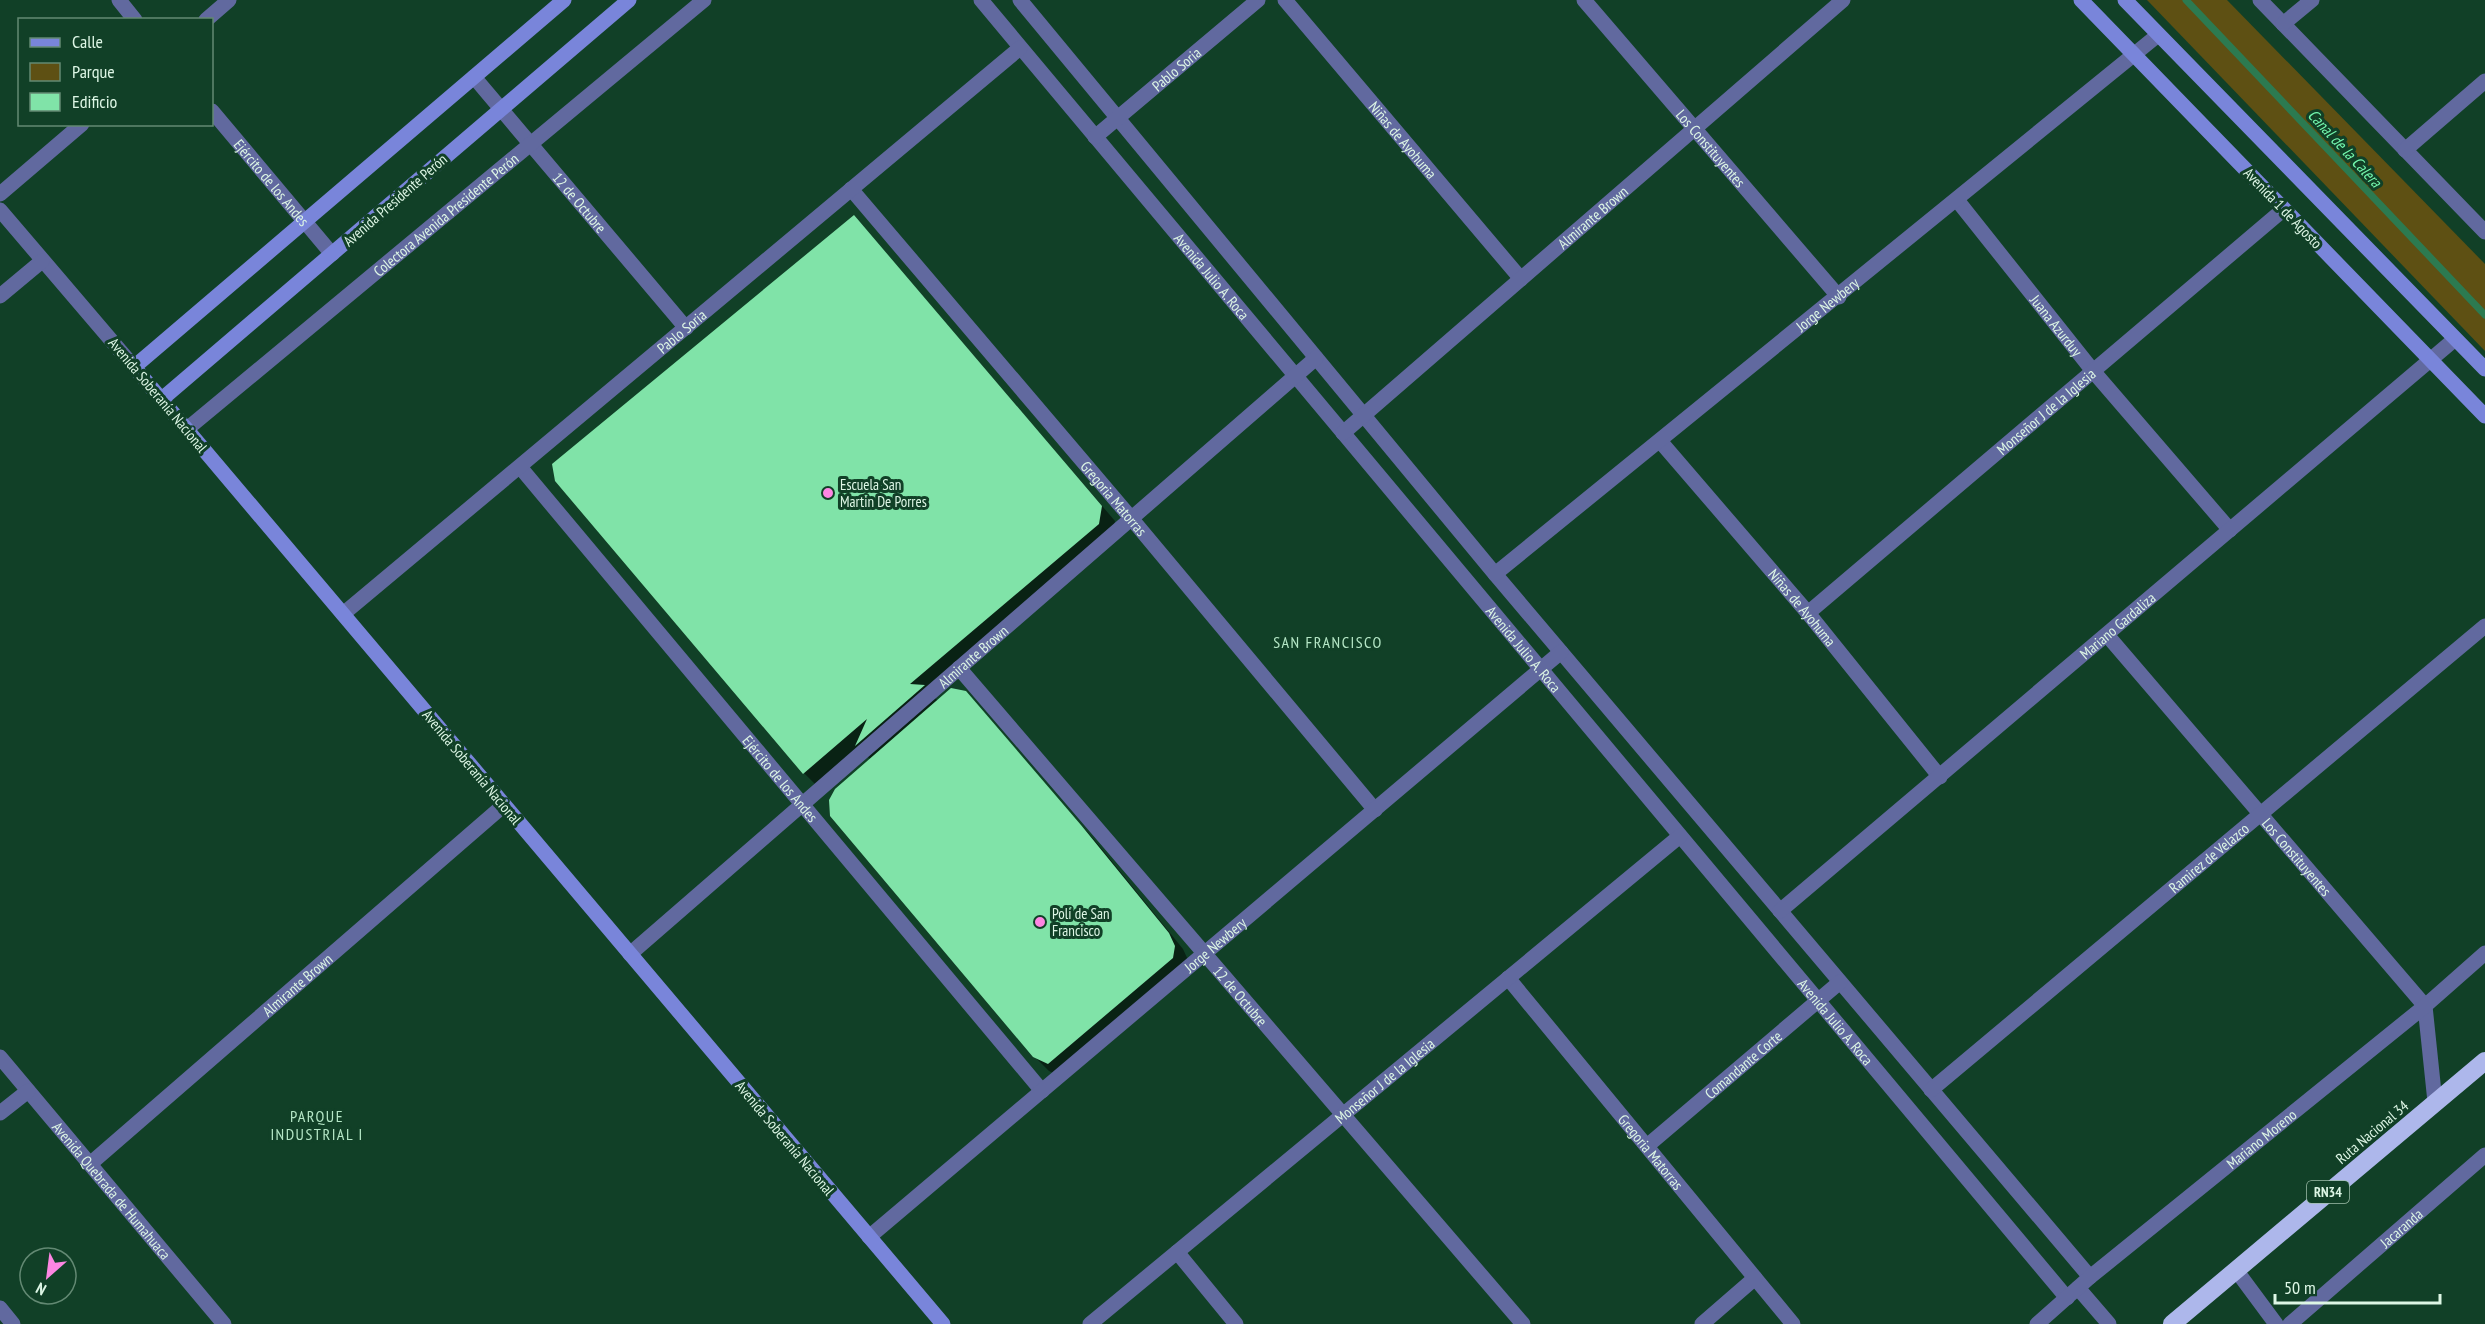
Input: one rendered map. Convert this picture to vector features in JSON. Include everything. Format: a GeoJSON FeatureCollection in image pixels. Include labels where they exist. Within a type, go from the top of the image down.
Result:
{"type":"FeatureCollection","features":[{"type":"Feature","properties":{"kind":"highway","name":"Ruta Nacional 34"},"geometry":{"type":"LineString","coordinates":[[2172,1324],[2485,1060]]}},
{"type":"Feature","properties":{"kind":"street"},"geometry":{"type":"LineString","coordinates":[[119,0],[133,18]]}},
{"type":"Feature","properties":{"kind":"street"},"geometry":{"type":"LineString","coordinates":[[208,18],[229,0]]}},
{"type":"Feature","properties":{"kind":"street"},"geometry":{"type":"LineString","coordinates":[[134,367],[564,0]]}},
{"type":"Feature","properties":{"kind":"street","name":"Avenida Presidente Perón"},"geometry":{"type":"LineString","coordinates":[[162,399],[629,0]]}},
{"type":"Feature","properties":{"kind":"street","name":"Colectora Avenida Presidente Perón"},"geometry":{"type":"LineString","coordinates":[[187,429],[704,0]]}},
{"type":"Feature","properties":{"kind":"street","name":"Avenida Julio A. Roca"},"geometry":{"type":"LineString","coordinates":[[981,0],[1818,1000],[2073,1293],[2109,1324]]}},
{"type":"Feature","properties":{"kind":"street","name":"Avenida Julio A. Roca"},"geometry":{"type":"LineString","coordinates":[[1020,0],[1495,574],[2090,1277]]}},
{"type":"Feature","properties":{"kind":"street","name":"Pablo Soria"},"geometry":{"type":"LineString","coordinates":[[1095,137],[1258,0]]}},
{"type":"Feature","properties":{"kind":"street","name":"Niñas de Ayohuma"},"geometry":{"type":"LineString","coordinates":[[1285,0],[1521,279]]}},
{"type":"Feature","properties":{"kind":"street","name":"Los Constituyentes"},"geometry":{"type":"LineString","coordinates":[[1584,0],[1839,297]]}},
{"type":"Feature","properties":{"kind":"street","name":"Almirante Brown"},"geometry":{"type":"LineString","coordinates":[[1343,433],[1843,0]]}},
{"type":"Feature","properties":{"kind":"street","name":"Avenida 1 de Agosto"},"geometry":{"type":"LineString","coordinates":[[2081,0],[2485,416]]}},
{"type":"Feature","properties":{"kind":"street"},"geometry":{"type":"LineString","coordinates":[[2125,0],[2485,369]]}},
{"type":"Feature","properties":{"kind":"street"},"geometry":{"type":"LineString","coordinates":[[2260,0],[2485,232]]}},
{"type":"Feature","properties":{"kind":"street"},"geometry":{"type":"LineString","coordinates":[[2283,24],[2312,0]]}},
{"type":"Feature","properties":{"kind":"street","name":"Jorge Newbery"},"geometry":{"type":"LineString","coordinates":[[1495,574],[1839,297],[2158,35]]}},
{"type":"Feature","properties":{"kind":"street","name":"Pablo Soria"},"geometry":{"type":"LineString","coordinates":[[343,614],[1020,48]]}},
{"type":"Feature","properties":{"kind":"street","name":"12 de Octubre"},"geometry":{"type":"LineString","coordinates":[[474,77],[686,328]]}},
{"type":"Feature","properties":{"kind":"street"},"geometry":{"type":"LineString","coordinates":[[2405,150],[2485,81]]}},
{"type":"Feature","properties":{"kind":"street","name":"Ejército de los Andes"},"geometry":{"type":"LineString","coordinates":[[213,112],[332,254]]}},
{"type":"Feature","properties":{"kind":"street"},"geometry":{"type":"LineString","coordinates":[[0,194],[80,126]]}},
{"type":"Feature","properties":{"kind":"street","name":"Gregoria Matorras"},"geometry":{"type":"LineString","coordinates":[[851,189],[1376,810]]}},
{"type":"Feature","properties":{"kind":"street","name":"Juana Azurduy"},"geometry":{"type":"LineString","coordinates":[[1957,200],[2093,371],[2230,530]]}},
{"type":"Feature","properties":{"kind":"street","name":"Monseñor J de la Iglesia"},"geometry":{"type":"LineString","coordinates":[[1808,614],[2284,209]]}},
{"type":"Feature","properties":{"kind":"street","name":"Avenida Soberanía Nacional"},"geometry":{"type":"LineString","coordinates":[[0,210],[943,1324]]}},
{"type":"Feature","properties":{"kind":"street"},"geometry":{"type":"LineString","coordinates":[[0,296],[42,261]]}},
{"type":"Feature","properties":{"kind":"street","name":"Mariano Gardaliza"},"geometry":{"type":"LineString","coordinates":[[1780,911],[2455,339]]}},
{"type":"Feature","properties":{"kind":"street","name":"Almirante Brown"},"geometry":{"type":"LineString","coordinates":[[630,954],[1316,358]]}},
{"type":"Feature","properties":{"kind":"street","name":"Niñas de Ayohuma"},"geometry":{"type":"LineString","coordinates":[[1660,441],[1808,614],[1940,777]]}},
{"type":"Feature","properties":{"kind":"street","name":"Ejército de los Andes"},"geometry":{"type":"LineString","coordinates":[[520,466],[1042,1091]]}},
{"type":"Feature","properties":{"kind":"street","name":"Ramirez de Velazco"},"geometry":{"type":"LineString","coordinates":[[1931,1090],[2485,626]]}},
{"type":"Feature","properties":{"kind":"street","name":"Los Constituyentes"},"geometry":{"type":"LineString","coordinates":[[2107,635],[2425,1006]]}},
{"type":"Feature","properties":{"kind":"street","name":"Jorge Newbery"},"geometry":{"type":"LineString","coordinates":[[869,1237],[1561,652]]}},
{"type":"Feature","properties":{"kind":"street","name":"12 de Octubre"},"geometry":{"type":"LineString","coordinates":[[959,668],[1523,1324]]}},
{"type":"Feature","properties":{"kind":"street","name":"Almirante Brown"},"geometry":{"type":"LineString","coordinates":[[90,1164],[504,805]]}},
{"type":"Feature","properties":{"kind":"street","name":"Monseñor J de la Iglesia"},"geometry":{"type":"LineString","coordinates":[[1090,1324],[1680,836]]}},
{"type":"Feature","properties":{"kind":"street","name":"Mariano Moreno"},"geometry":{"type":"LineString","coordinates":[[2037,1324],[2090,1277],[2425,1006],[2485,953]]}},
{"type":"Feature","properties":{"kind":"street","name":"Gregoria Matorras"},"geometry":{"type":"LineString","coordinates":[[1508,978],[1793,1324]]}},
{"type":"Feature","properties":{"kind":"street","name":"Comandante Corte"},"geometry":{"type":"LineString","coordinates":[[1647,1146],[1840,982]]}},
{"type":"Feature","properties":{"kind":"street"},"geometry":{"type":"LineString","coordinates":[[2425,1006],[2435,1102]]}},
{"type":"Feature","properties":{"kind":"street","name":"Avenida Quebrada de Humahuaca"},"geometry":{"type":"LineString","coordinates":[[0,1058],[224,1324]]}},
{"type":"Feature","properties":{"kind":"street"},"geometry":{"type":"LineString","coordinates":[[0,1113],[28,1090]]}},
{"type":"Feature","properties":{"kind":"street","name":"Jacaranda"},"geometry":{"type":"LineString","coordinates":[[2290,1324],[2485,1155]]}},
{"type":"Feature","properties":{"kind":"street"},"geometry":{"type":"LineString","coordinates":[[1177,1252],[1236,1324]]}},
{"type":"Feature","properties":{"kind":"street"},"geometry":{"type":"LineString","coordinates":[[2236,1270],[2276,1324]]}},
{"type":"Feature","properties":{"kind":"street"},"geometry":{"type":"LineString","coordinates":[[1702,1324],[1755,1278]]}},
{"type":"Feature","properties":{"kind":"street"},"geometry":{"type":"LineString","coordinates":[[0,1308],[13,1324]]}},
{"type":"Feature","properties":{"kind":"green space"},"geometry":{"type":"Polygon","coordinates":[[[2147,0],[2227,0],[2485,264],[2485,351],[2147,0]]]}},
{"type":"Feature","properties":{"kind":"building","name":"Escuela San Martin De Porres"},"geometry":{"type":"Polygon","coordinates":[[[854,215],[1102,506],[1099,524],[910,684],[925,685],[855,746],[867,719],[803,774],[555,481],[552,464],[854,215]]]}},
{"type":"Feature","properties":{"kind":"building","name":"Poli de San Francisco"},"geometry":{"type":"Polygon","coordinates":[[[951,688],[966,691],[1081,825],[1169,933],[1175,946],[1173,958],[1048,1064],[1033,1057],[830,816],[829,800],[835,789],[951,688]]]}},
{"type":"Feature","properties":{"kind":"waterway","name":"Canal de la Calera"},"geometry":{"type":"LineString","coordinates":[[2186,0],[2485,315]]}},
{"type":"Feature","properties":{"kind":"place","name":"Escuela San Martin De Porres"},"geometry":{"type":"Point","coordinates":[828,493]}},
{"type":"Feature","properties":{"kind":"place","name":"Poli de San Francisco"},"geometry":{"type":"Point","coordinates":[1040,922]}},
{"type":"Feature","properties":{"kind":"district","name":"SAN FRANCISCO"},"geometry":{"type":"Point","coordinates":[1328,642]}},
{"type":"Feature","properties":{"kind":"district","name":"PARQUE INDUSTRIAL I"},"geometry":{"type":"Point","coordinates":[317,1125]}}]}
